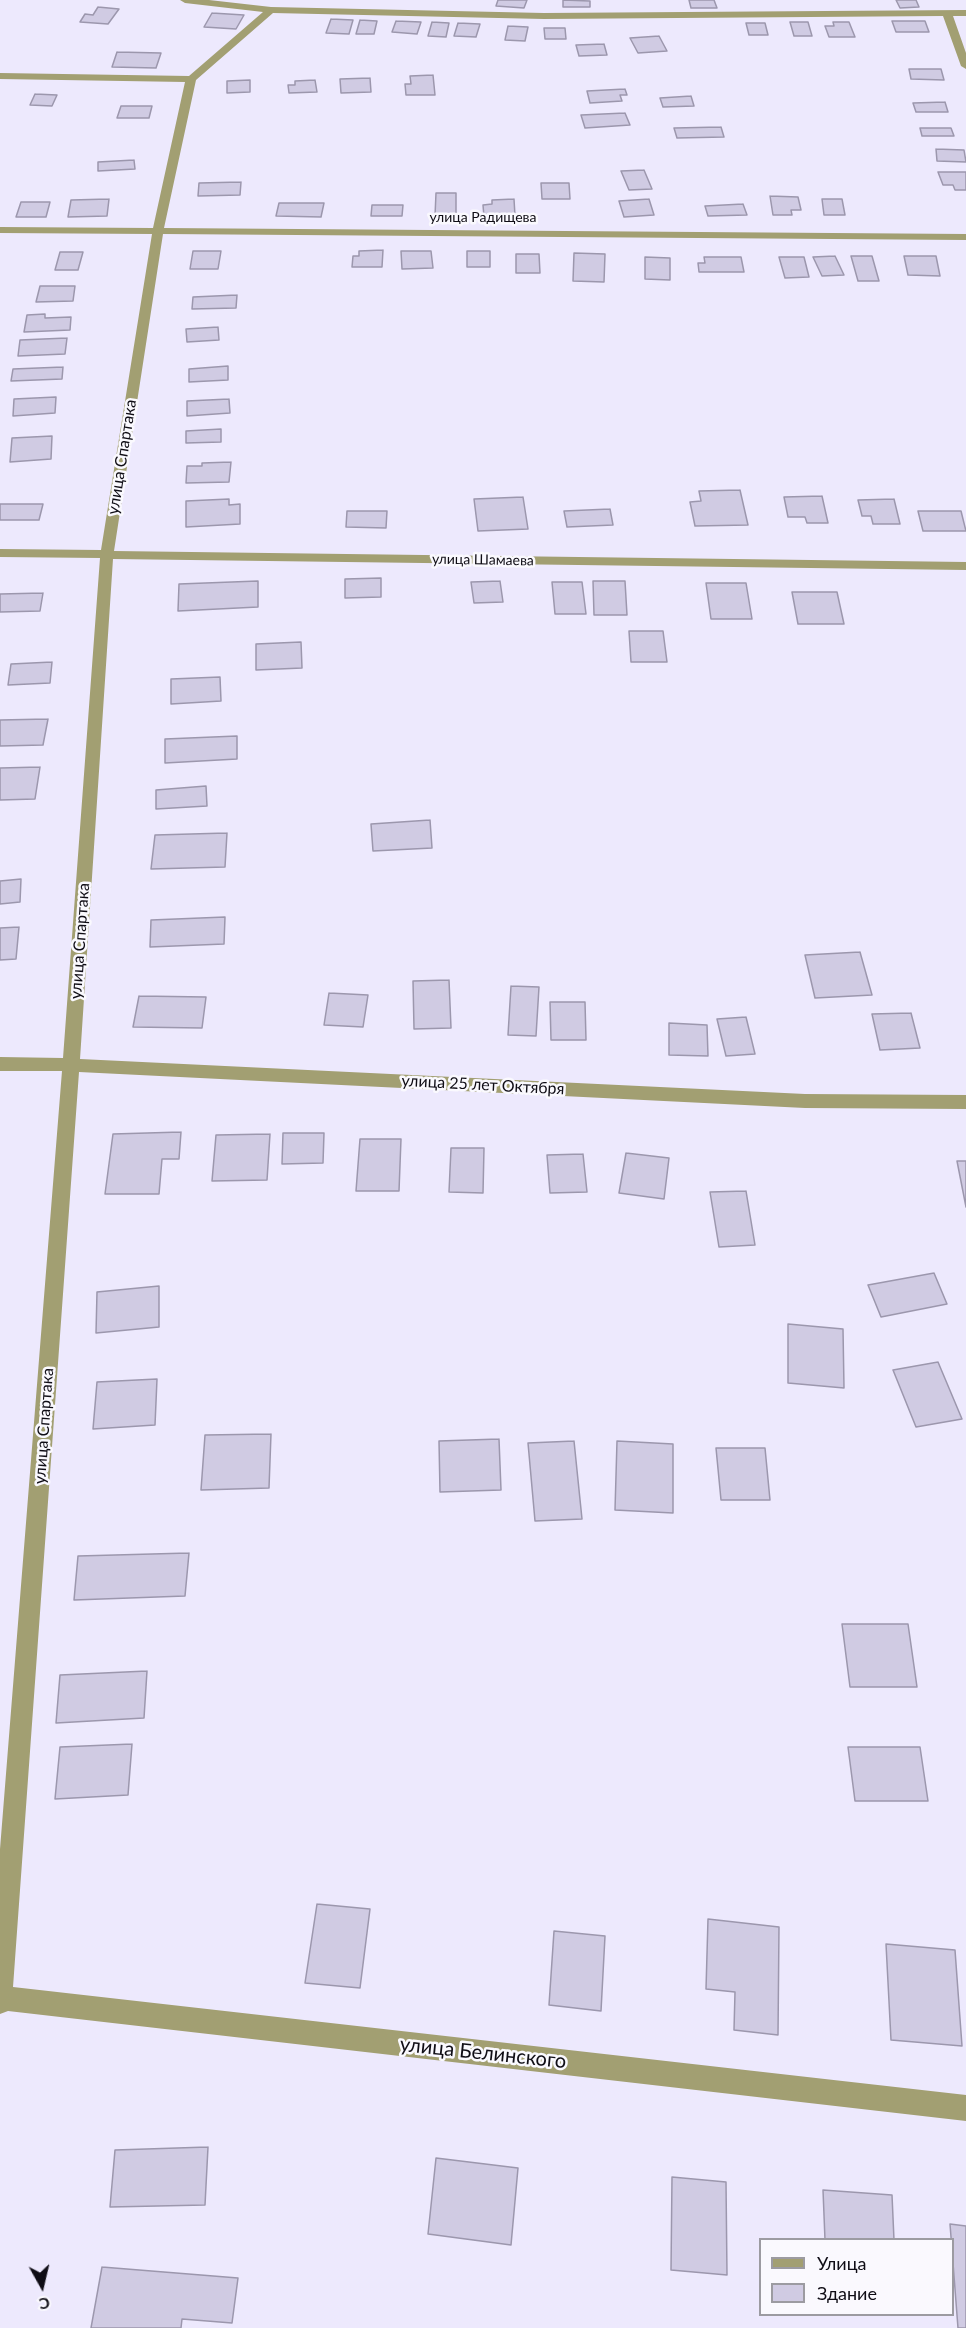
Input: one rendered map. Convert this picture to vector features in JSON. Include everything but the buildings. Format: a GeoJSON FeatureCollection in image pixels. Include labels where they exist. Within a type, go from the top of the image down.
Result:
{"type":"FeatureCollection","features":[{"type":"Feature","properties":{"kind":"street"},"geometry":{"type":"LineString","coordinates":[[185,0],[271,10],[544,16],[966,13]]}},
{"type":"Feature","properties":{"kind":"street"},"geometry":{"type":"LineString","coordinates":[[0,76],[191,79],[271,10]]}},
{"type":"Feature","properties":{"kind":"street"},"geometry":{"type":"LineString","coordinates":[[947,13],[966,66]]}},
{"type":"Feature","properties":{"kind":"street","name":"улица Спартака"},"geometry":{"type":"LineString","coordinates":[[0,1999],[72,1065],[107,555],[158,230],[191,79]]}},
{"type":"Feature","properties":{"kind":"street","name":"улица Радищева"},"geometry":{"type":"LineString","coordinates":[[0,230],[966,237]]}},
{"type":"Feature","properties":{"kind":"street","name":"улица Шамаева"},"geometry":{"type":"LineString","coordinates":[[0,554],[966,566]]}},
{"type":"Feature","properties":{"kind":"street","name":"улица 25 лет Октября"},"geometry":{"type":"LineString","coordinates":[[0,1064],[72,1065],[805,1101],[966,1102]]}},
{"type":"Feature","properties":{"kind":"street","name":"улица Белинского"},"geometry":{"type":"LineString","coordinates":[[0,1999],[966,2108]]}}]}
